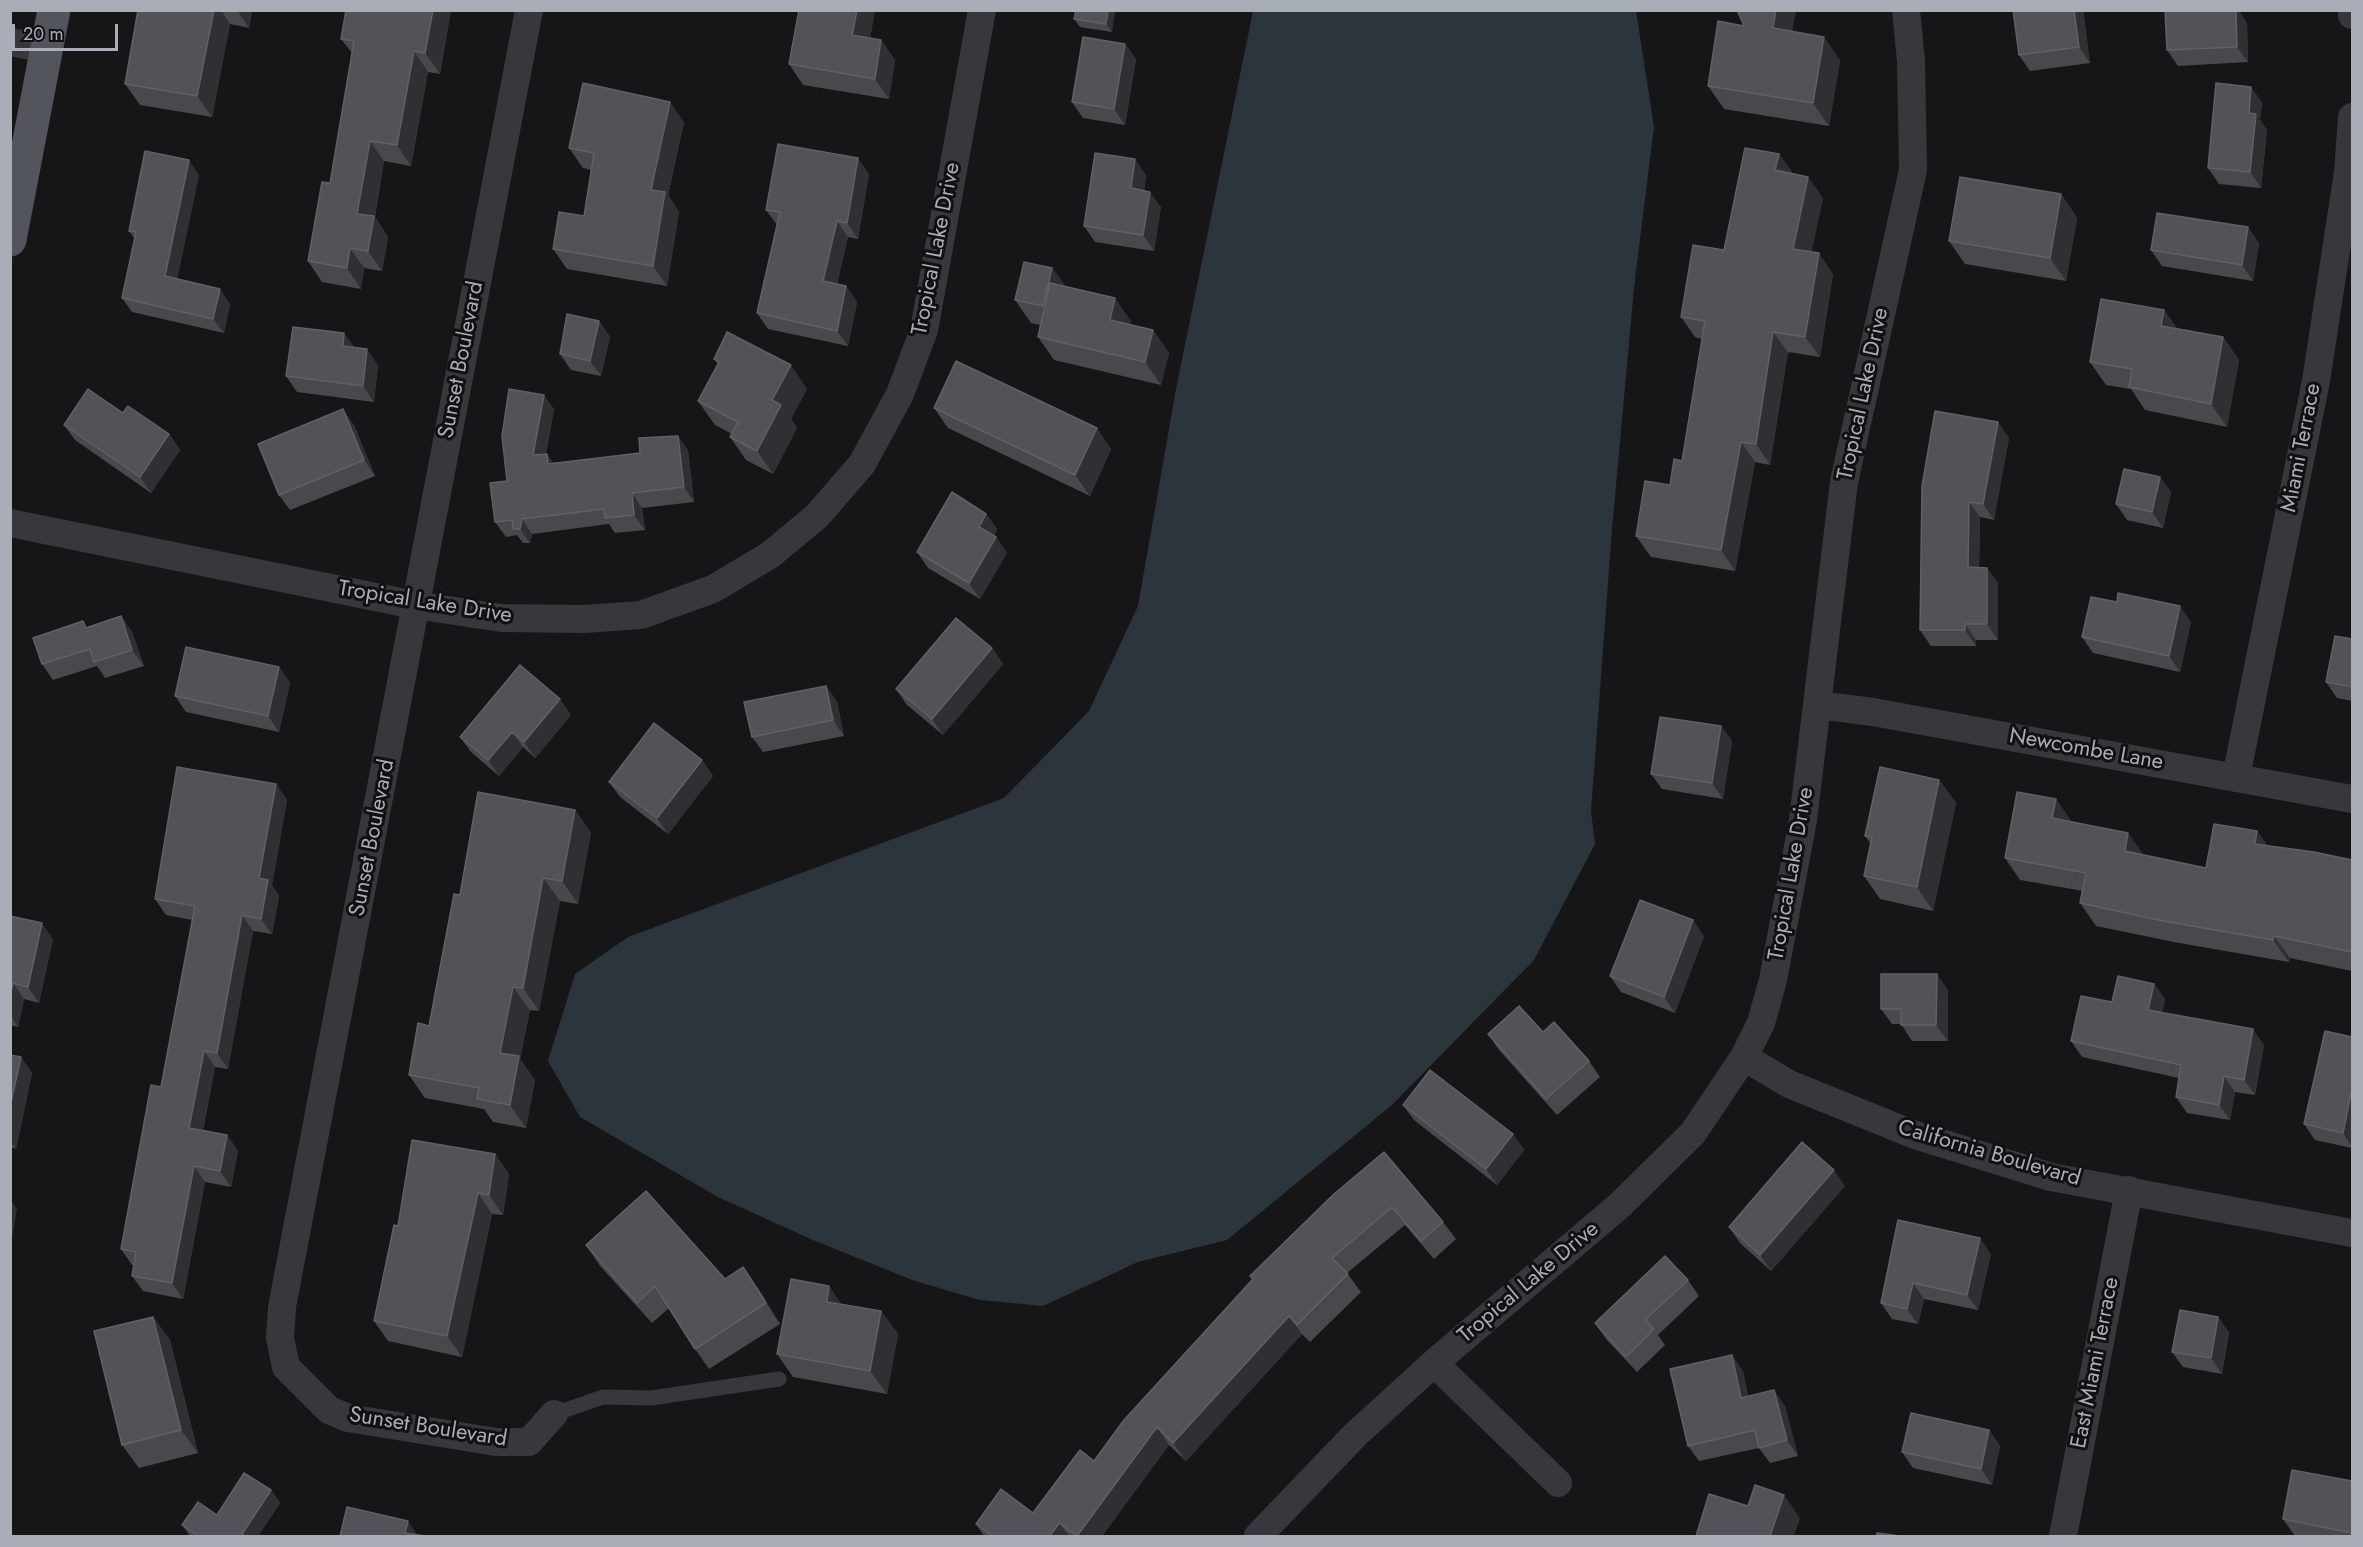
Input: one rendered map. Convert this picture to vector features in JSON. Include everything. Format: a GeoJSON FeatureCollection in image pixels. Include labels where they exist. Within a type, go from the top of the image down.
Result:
{"type":"FeatureCollection","features":[{"type":"Feature","properties":{"kind":"main road"},"geometry":{"type":"LineString","coordinates":[[10,240],[54,10]]}},
{"type":"Feature","properties":{"kind":"street","name":"Sunset Boulevard"},"geometry":{"type":"LineString","coordinates":[[529,10],[415,605],[385,777],[282,1307],[280,1338],[286,1367],[328,1410],[348,1418],[496,1442],[529,1442],[554,1414]]}},
{"type":"Feature","properties":{"kind":"street","name":"Tropical Lake Drive"},"geometry":{"type":"LineString","coordinates":[[10,523],[415,605],[501,618],[584,619],[641,615],[713,589],[770,555],[817,516],[862,464],[900,394],[924,330],[982,10]]}},
{"type":"Feature","properties":{"kind":"street","name":"Tropical Lake Drive"},"geometry":{"type":"LineString","coordinates":[[1258,1536],[1355,1435],[1434,1363],[1620,1206],[1694,1133],[1744,1057],[1761,1023],[1773,980],[1803,820],[1819,705],[1844,482],[1913,170],[1911,62],[1906,10]]}},
{"type":"Feature","properties":{"kind":"street"},"geometry":{"type":"LineString","coordinates":[[2352,10],[2352,15]]}},
{"type":"Feature","properties":{"kind":"street"},"geometry":{"type":"LineString","coordinates":[[10,42],[47,49]]}},
{"type":"Feature","properties":{"kind":"street","name":"Miami Terrace"},"geometry":{"type":"LineString","coordinates":[[2236,777],[2316,381],[2348,172],[2352,117]]}},
{"type":"Feature","properties":{"kind":"street","name":"Newcombe Lane"},"geometry":{"type":"LineString","coordinates":[[1819,705],[1873,712],[2352,799]]}},
{"type":"Feature","properties":{"kind":"street","name":"California Boulevard"},"geometry":{"type":"LineString","coordinates":[[1744,1057],[1790,1084],[1915,1135],[2051,1177],[2352,1233]]}},
{"type":"Feature","properties":{"kind":"street","name":"East Miami Terrace"},"geometry":{"type":"LineString","coordinates":[[2063,1536],[2129,1190]]}},
{"type":"Feature","properties":{"kind":"street"},"geometry":{"type":"LineString","coordinates":[[1434,1363],[1558,1483]]}},
{"type":"Feature","properties":{"kind":"lane"},"geometry":{"type":"LineString","coordinates":[[554,1414],[603,1398],[651,1398],[779,1379]]}},
{"type":"Feature","properties":{"kind":"shaded area"},"geometry":{"type":"Polygon","coordinates":[[[1253,11],[1636,11],[1654,127],[1634,288],[1612,529],[1591,811],[1595,844],[1534,960],[1392,1105],[1227,1240],[1138,1262],[1043,1306],[980,1300],[912,1280],[813,1240],[718,1197],[580,1117],[548,1061],[575,974],[628,937],[1004,798],[1089,711],[1138,606],[1176,389],[1253,11]]]}},
{"type":"Feature","properties":{"kind":"building"},"geometry":{"type":"Polygon","coordinates":[[[138,10],[214,10],[197,96],[125,84],[138,10]]]}},
{"type":"Feature","properties":{"kind":"building"},"geometry":{"type":"Polygon","coordinates":[[[346,10],[433,10],[425,53],[414,51],[397,145],[370,141],[357,214],[374,216],[368,251],[350,248],[347,268],[308,261],[322,182],[330,183],[354,41],[341,39],[346,10]]]}},
{"type":"Feature","properties":{"kind":"building"},"geometry":{"type":"Polygon","coordinates":[[[799,10],[857,10],[852,35],[881,40],[875,79],[789,64],[799,10]]]}},
{"type":"Feature","properties":{"kind":"building"},"geometry":{"type":"Polygon","coordinates":[[[1076,10],[1108,10],[1106,24],[1074,19],[1076,10]]]}},
{"type":"Feature","properties":{"kind":"building"},"geometry":{"type":"Polygon","coordinates":[[[1737,10],[1776,10],[1773,28],[1824,37],[1813,103],[1708,86],[1718,21],[1744,26],[1737,10]]]}},
{"type":"Feature","properties":{"kind":"building"},"geometry":{"type":"Polygon","coordinates":[[[2013,10],[2074,10],[2079,47],[2019,55],[2013,10]]]}},
{"type":"Feature","properties":{"kind":"building"},"geometry":{"type":"Polygon","coordinates":[[[2165,10],[2236,10],[2237,47],[2167,50],[2165,10]]]}},
{"type":"Feature","properties":{"kind":"building"},"geometry":{"type":"Polygon","coordinates":[[[1083,37],[1125,44],[1114,109],[1072,102],[1083,37]]]}},
{"type":"Feature","properties":{"kind":"building"},"geometry":{"type":"Polygon","coordinates":[[[583,83],[670,102],[651,190],[665,192],[653,266],[553,249],[559,212],[584,216],[594,153],[569,148],[583,83]]]}},
{"type":"Feature","properties":{"kind":"building"},"geometry":{"type":"Polygon","coordinates":[[[2216,83],[2251,87],[2249,113],[2256,114],[2250,172],[2208,168],[2216,83]]]}},
{"type":"Feature","properties":{"kind":"building"},"geometry":{"type":"Polygon","coordinates":[[[778,144],[858,158],[847,223],[837,221],[823,281],[846,286],[837,331],[757,313],[780,212],[766,210],[778,144]]]}},
{"type":"Feature","properties":{"kind":"building"},"geometry":{"type":"Polygon","coordinates":[[[1745,148],[1779,154],[1775,170],[1808,177],[1793,249],[1819,253],[1805,337],[1773,332],[1756,444],[1741,442],[1721,550],[1636,536],[1645,481],[1670,485],[1674,459],[1682,461],[1705,321],[1681,317],[1693,245],[1724,250],[1745,148]]]}},
{"type":"Feature","properties":{"kind":"building"},"geometry":{"type":"Polygon","coordinates":[[[145,151],[189,160],[165,276],[220,289],[213,319],[122,298],[136,232],[129,231],[145,151]]]}},
{"type":"Feature","properties":{"kind":"building"},"geometry":{"type":"Polygon","coordinates":[[[1095,153],[1135,159],[1131,188],[1150,192],[1143,235],[1084,226],[1095,153]]]}},
{"type":"Feature","properties":{"kind":"building"},"geometry":{"type":"Polygon","coordinates":[[[1960,177],[2061,194],[2050,258],[1949,241],[1960,177]]]}},
{"type":"Feature","properties":{"kind":"building"},"geometry":{"type":"Polygon","coordinates":[[[2157,213],[2248,227],[2242,265],[2151,250],[2157,213]]]}},
{"type":"Feature","properties":{"kind":"building"},"geometry":{"type":"Polygon","coordinates":[[[1024,262],[1052,268],[1043,306],[1015,300],[1024,262]]]}},
{"type":"Feature","properties":{"kind":"building"},"geometry":{"type":"Polygon","coordinates":[[[1050,283],[1115,298],[1110,320],[1153,330],[1145,362],[1038,337],[1050,283]]]}},
{"type":"Feature","properties":{"kind":"building"},"geometry":{"type":"Polygon","coordinates":[[[2101,299],[2164,310],[2161,326],[2223,337],[2211,404],[2129,387],[2132,369],[2090,362],[2101,299]]]}},
{"type":"Feature","properties":{"kind":"building"},"geometry":{"type":"Polygon","coordinates":[[[567,314],[599,321],[590,361],[560,354],[567,314]]]}},
{"type":"Feature","properties":{"kind":"building"},"geometry":{"type":"Polygon","coordinates":[[[293,327],[344,333],[343,346],[367,349],[363,386],[286,376],[293,327]]]}},
{"type":"Feature","properties":{"kind":"building"},"geometry":{"type":"Polygon","coordinates":[[[727,332],[791,365],[772,400],[781,405],[757,451],[730,437],[738,422],[698,401],[719,362],[714,359],[727,332]]]}},
{"type":"Feature","properties":{"kind":"building"},"geometry":{"type":"Polygon","coordinates":[[[956,361],[1097,428],[1075,475],[934,408],[956,361]]]}},
{"type":"Feature","properties":{"kind":"building"},"geometry":{"type":"Polygon","coordinates":[[[88,389],[123,413],[128,406],[169,434],[140,477],[64,425],[88,389]]]}},
{"type":"Feature","properties":{"kind":"building"},"geometry":{"type":"Polygon","coordinates":[[[509,389],[544,395],[533,455],[547,454],[548,464],[640,453],[639,438],[678,436],[684,487],[632,493],[634,515],[605,518],[604,509],[522,519],[520,529],[513,529],[512,520],[495,522],[490,483],[507,481],[502,436],[509,389]]]}},
{"type":"Feature","properties":{"kind":"building"},"geometry":{"type":"Polygon","coordinates":[[[343,409],[364,460],[279,495],[258,444],[343,409]]]}},
{"type":"Feature","properties":{"kind":"building"},"geometry":{"type":"Polygon","coordinates":[[[1935,411],[1998,422],[1983,504],[1969,502],[1968,567],[1987,568],[1987,624],[1965,624],[1965,630],[1920,630],[1922,486],[1935,411]]]}},
{"type":"Feature","properties":{"kind":"building"},"geometry":{"type":"Polygon","coordinates":[[[2124,469],[2160,477],[2152,512],[2116,504],[2124,469]]]}},
{"type":"Feature","properties":{"kind":"building"},"geometry":{"type":"Polygon","coordinates":[[[952,492],[986,514],[979,527],[996,537],[969,583],[917,552],[952,492]]]}},
{"type":"Feature","properties":{"kind":"building"},"geometry":{"type":"Polygon","coordinates":[[[2118,593],[2180,606],[2169,656],[2082,637],[2091,597],[2117,602],[2118,593]]]}},
{"type":"Feature","properties":{"kind":"building"},"geometry":{"type":"Polygon","coordinates":[[[121,616],[132,650],[94,662],[90,649],[42,664],[33,638],[83,621],[86,628],[121,616]]]}},
{"type":"Feature","properties":{"kind":"building"},"geometry":{"type":"Polygon","coordinates":[[[956,618],[992,648],[932,719],[896,689],[956,618]]]}},
{"type":"Feature","properties":{"kind":"building"},"geometry":{"type":"Polygon","coordinates":[[[2335,636],[2352,639],[2352,687],[2326,682],[2335,636]]]}},
{"type":"Feature","properties":{"kind":"building"},"geometry":{"type":"Polygon","coordinates":[[[186,647],[279,667],[268,716],[175,696],[186,647]]]}},
{"type":"Feature","properties":{"kind":"building"},"geometry":{"type":"Polygon","coordinates":[[[520,665],[560,699],[524,742],[512,732],[488,760],[460,737],[520,665]]]}},
{"type":"Feature","properties":{"kind":"building"},"geometry":{"type":"Polygon","coordinates":[[[826,686],[833,720],[752,737],[744,702],[826,686]]]}},
{"type":"Feature","properties":{"kind":"building"},"geometry":{"type":"Polygon","coordinates":[[[1660,717],[1721,726],[1712,783],[1651,774],[1660,717]]]}},
{"type":"Feature","properties":{"kind":"building"},"geometry":{"type":"Polygon","coordinates":[[[654,723],[702,760],[657,818],[609,782],[654,723]]]}},
{"type":"Feature","properties":{"kind":"building"},"geometry":{"type":"Polygon","coordinates":[[[177,767],[276,784],[259,878],[268,880],[261,919],[242,915],[217,1053],[204,1051],[189,1128],[227,1135],[220,1171],[194,1166],[172,1283],[132,1276],[136,1252],[121,1249],[151,1085],[161,1087],[195,906],[155,899],[177,767]]]}},
{"type":"Feature","properties":{"kind":"building"},"geometry":{"type":"Polygon","coordinates":[[[1880,767],[1939,780],[1917,887],[1864,876],[1872,837],[1865,836],[1880,767]]]}},
{"type":"Feature","properties":{"kind":"building"},"geometry":{"type":"Polygon","coordinates":[[[478,792],[575,810],[562,881],[543,878],[523,988],[513,987],[500,1053],[519,1056],[510,1105],[477,1099],[479,1088],[409,1075],[418,1023],[429,1026],[454,894],[460,895],[478,792]]]}},
{"type":"Feature","properties":{"kind":"building"},"geometry":{"type":"Polygon","coordinates":[[[2017,792],[2056,799],[2052,818],[2128,833],[2125,851],[2206,868],[2214,824],[2257,831],[2255,844],[2352,860],[2352,952],[2274,936],[2273,940],[2163,921],[2080,903],[2086,873],[2005,858],[2017,792]]]}},
{"type":"Feature","properties":{"kind":"building"},"geometry":{"type":"Polygon","coordinates":[[[1640,900],[1693,920],[1664,997],[1610,976],[1640,900]]]}},
{"type":"Feature","properties":{"kind":"building"},"geometry":{"type":"Polygon","coordinates":[[[10,916],[42,923],[28,987],[13,983],[10,996],[10,916]]]}},
{"type":"Feature","properties":{"kind":"building"},"geometry":{"type":"Polygon","coordinates":[[[1881,974],[1937,974],[1936,1025],[1901,1025],[1901,1009],[1881,1009],[1881,974]]]}},
{"type":"Feature","properties":{"kind":"building"},"geometry":{"type":"Polygon","coordinates":[[[2118,976],[2154,984],[2148,1010],[2253,1029],[2244,1080],[2224,1076],[2219,1105],[2176,1097],[2181,1065],[2071,1041],[2081,996],[2112,1002],[2118,976]]]}},
{"type":"Feature","properties":{"kind":"building"},"geometry":{"type":"Polygon","coordinates":[[[1519,1006],[1543,1032],[1554,1022],[1589,1061],[1546,1099],[1488,1034],[1519,1006]]]}},
{"type":"Feature","properties":{"kind":"building"},"geometry":{"type":"Polygon","coordinates":[[[2325,1031],[2352,1037],[2352,1088],[2343,1133],[2304,1124],[2325,1031]]]}},
{"type":"Feature","properties":{"kind":"building"},"geometry":{"type":"Polygon","coordinates":[[[10,1055],[21,1057],[10,1107],[10,1055]]]}},
{"type":"Feature","properties":{"kind":"building"},"geometry":{"type":"Polygon","coordinates":[[[1430,1070],[1513,1134],[1486,1169],[1403,1105],[1430,1070]]]}},
{"type":"Feature","properties":{"kind":"building"},"geometry":{"type":"Polygon","coordinates":[[[412,1140],[495,1154],[489,1195],[478,1193],[447,1336],[374,1321],[394,1225],[398,1226],[412,1140]]]}},
{"type":"Feature","properties":{"kind":"building"},"geometry":{"type":"Polygon","coordinates":[[[1802,1142],[1834,1170],[1760,1255],[1729,1227],[1802,1142]]]}},
{"type":"Feature","properties":{"kind":"building"},"geometry":{"type":"Polygon","coordinates":[[[1384,1152],[1443,1222],[1421,1241],[1392,1207],[1332,1258],[1348,1274],[1297,1325],[1289,1316],[1173,1443],[1157,1427],[1077,1536],[1059,1523],[1050,1536],[992,1536],[976,1524],[1001,1489],[1033,1513],[1080,1450],[1094,1461],[1124,1420],[1253,1279],[1250,1276],[1334,1194],[1384,1152]]]}},
{"type":"Feature","properties":{"kind":"building"},"geometry":{"type":"Polygon","coordinates":[[[646,1191],[725,1279],[743,1267],[766,1303],[695,1349],[655,1286],[637,1303],[586,1245],[646,1191]]]}},
{"type":"Feature","properties":{"kind":"building"},"geometry":{"type":"Polygon","coordinates":[[[1898,1220],[1980,1238],[1967,1295],[1913,1283],[1907,1309],[1881,1303],[1898,1220]]]}},
{"type":"Feature","properties":{"kind":"building"},"geometry":{"type":"Polygon","coordinates":[[[1665,1256],[1688,1280],[1645,1320],[1654,1329],[1626,1357],[1595,1323],[1665,1256]]]}},
{"type":"Feature","properties":{"kind":"building"},"geometry":{"type":"Polygon","coordinates":[[[791,1279],[829,1286],[827,1302],[881,1311],[870,1371],[777,1354],[791,1279]]]}},
{"type":"Feature","properties":{"kind":"building"},"geometry":{"type":"Polygon","coordinates":[[[2180,1310],[2218,1317],[2211,1358],[2172,1352],[2180,1310]]]}},
{"type":"Feature","properties":{"kind":"building"},"geometry":{"type":"Polygon","coordinates":[[[153,1317],[181,1430],[122,1445],[94,1331],[153,1317]]]}},
{"type":"Feature","properties":{"kind":"building"},"geometry":{"type":"Polygon","coordinates":[[[1732,1355],[1741,1398],[1774,1390],[1787,1440],[1759,1448],[1755,1430],[1688,1446],[1670,1369],[1732,1355]]]}},
{"type":"Feature","properties":{"kind":"building"},"geometry":{"type":"Polygon","coordinates":[[[1911,1413],[1989,1430],[1981,1469],[1902,1452],[1911,1413]]]}},
{"type":"Feature","properties":{"kind":"building"},"geometry":{"type":"Polygon","coordinates":[[[2292,1470],[2352,1481],[2352,1533],[2283,1519],[2292,1470]]]}},
{"type":"Feature","properties":{"kind":"building"},"geometry":{"type":"Polygon","coordinates":[[[244,1473],[271,1490],[242,1534],[245,1536],[198,1536],[182,1525],[198,1502],[217,1515],[244,1473]]]}},
{"type":"Feature","properties":{"kind":"building"},"geometry":{"type":"Polygon","coordinates":[[[1755,1485],[1784,1495],[1770,1536],[1696,1536],[1709,1494],[1748,1506],[1755,1485]]]}},
{"type":"Feature","properties":{"kind":"building"},"geometry":{"type":"Polygon","coordinates":[[[347,1507],[408,1521],[405,1533],[425,1536],[340,1536],[347,1507]]]}},
{"type":"Feature","properties":{"kind":"building"},"geometry":{"type":"Polygon","coordinates":[[[1877,1533],[1900,1536],[1876,1536],[1877,1533]]]}}]}
